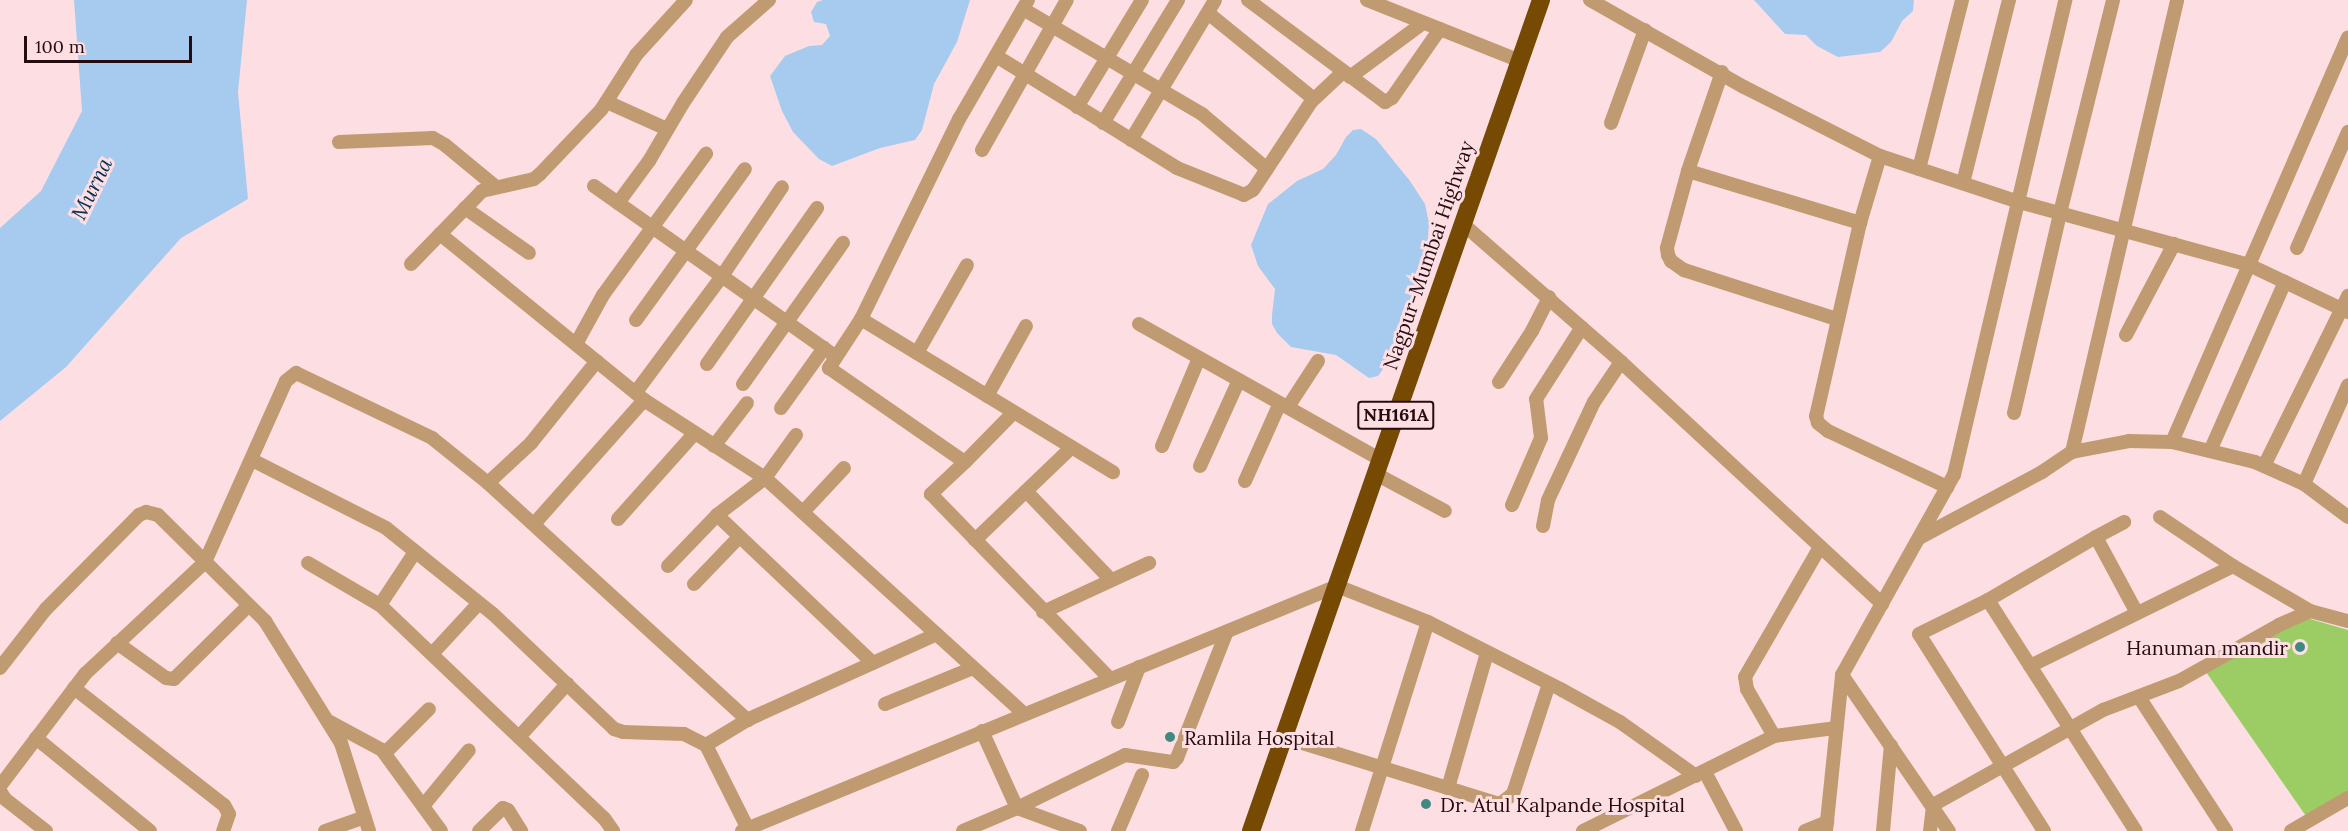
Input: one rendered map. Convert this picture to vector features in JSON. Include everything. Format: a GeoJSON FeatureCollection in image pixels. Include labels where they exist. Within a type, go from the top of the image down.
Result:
{"type":"FeatureCollection","features":[{"type":"Feature","properties":{"kind":"highway","name":"Nagpur-Mumbai Highway"},"geometry":{"type":"LineString","coordinates":[[1251,831],[1541,0]]}},
{"type":"Feature","properties":{"kind":"street"},"geometry":{"type":"LineString","coordinates":[[411,264],[482,191],[537,177],[607,102],[636,55],[686,0]]}},
{"type":"Feature","properties":{"kind":"street"},"geometry":{"type":"LineString","coordinates":[[618,203],[649,161],[667,129],[727,37],[769,0]]}},
{"type":"Feature","properties":{"kind":"street"},"geometry":{"type":"LineString","coordinates":[[982,150],[1067,0]]}},
{"type":"Feature","properties":{"kind":"street"},"geometry":{"type":"LineString","coordinates":[[1077,107],[1142,0]]}},
{"type":"Feature","properties":{"kind":"street"},"geometry":{"type":"LineString","coordinates":[[1103,123],[1178,0]]}},
{"type":"Feature","properties":{"kind":"street"},"geometry":{"type":"LineString","coordinates":[[1131,140],[1215,0]]}},
{"type":"Feature","properties":{"kind":"street"},"geometry":{"type":"LineString","coordinates":[[1248,0],[1382,101],[1389,100],[1440,29]]}},
{"type":"Feature","properties":{"kind":"street"},"geometry":{"type":"LineString","coordinates":[[1367,0],[1520,61]]}},
{"type":"Feature","properties":{"kind":"street"},"geometry":{"type":"LineString","coordinates":[[1590,0],[1722,72],[1744,87],[1880,156],[2019,202],[2249,265],[2345,311]]}},
{"type":"Feature","properties":{"kind":"street"},"geometry":{"type":"LineString","coordinates":[[1919,169],[1962,0]]}},
{"type":"Feature","properties":{"kind":"street"},"geometry":{"type":"LineString","coordinates":[[1963,183],[2009,0]]}},
{"type":"Feature","properties":{"kind":"street"},"geometry":{"type":"LineString","coordinates":[[1804,831],[1827,826],[1842,675],[1954,475],[2065,0]]}},
{"type":"Feature","properties":{"kind":"street"},"geometry":{"type":"LineString","coordinates":[[2014,413],[2060,213],[2113,0]]}},
{"type":"Feature","properties":{"kind":"street"},"geometry":{"type":"LineString","coordinates":[[2072,452],[2177,0]]}},
{"type":"Feature","properties":{"kind":"street"},"geometry":{"type":"LineString","coordinates":[[965,462],[829,368],[861,319],[959,119],[1025,4],[1053,25],[1202,114],[1267,169]]}},
{"type":"Feature","properties":{"kind":"street"},"geometry":{"type":"LineString","coordinates":[[1208,13],[1314,99]]}},
{"type":"Feature","properties":{"kind":"street"},"geometry":{"type":"LineString","coordinates":[[996,56],[1183,171],[1244,195],[1251,193],[1314,99],[1423,22]]}},
{"type":"Feature","properties":{"kind":"street"},"geometry":{"type":"LineString","coordinates":[[1611,123],[1646,30]]}},
{"type":"Feature","properties":{"kind":"street"},"geometry":{"type":"LineString","coordinates":[[2172,442],[2348,38]]}},
{"type":"Feature","properties":{"kind":"street"},"geometry":{"type":"LineString","coordinates":[[1722,72],[1688,171],[1667,248],[1671,261],[1684,270],[1837,319]]}},
{"type":"Feature","properties":{"kind":"street"},"geometry":{"type":"LineString","coordinates":[[607,102],[667,129]]}},
{"type":"Feature","properties":{"kind":"street"},"geometry":{"type":"LineString","coordinates":[[2297,248],[2348,132]]}},
{"type":"Feature","properties":{"kind":"street"},"geometry":{"type":"LineString","coordinates":[[339,142],[432,138],[445,145],[496,187]]}},
{"type":"Feature","properties":{"kind":"street"},"geometry":{"type":"LineString","coordinates":[[576,344],[603,295],[706,154]]}},
{"type":"Feature","properties":{"kind":"street"},"geometry":{"type":"LineString","coordinates":[[1880,156],[1860,223],[1816,416],[1818,423],[1828,430],[1947,487]]}},
{"type":"Feature","properties":{"kind":"street"},"geometry":{"type":"LineString","coordinates":[[636,320],[745,169]]}},
{"type":"Feature","properties":{"kind":"street"},"geometry":{"type":"LineString","coordinates":[[1688,171],[1860,223]]}},
{"type":"Feature","properties":{"kind":"street"},"geometry":{"type":"LineString","coordinates":[[594,186],[836,357]]}},
{"type":"Feature","properties":{"kind":"street"},"geometry":{"type":"LineString","coordinates":[[534,524],[640,396],[782,187]]}},
{"type":"Feature","properties":{"kind":"street"},"geometry":{"type":"LineString","coordinates":[[465,208],[529,253]]}},
{"type":"Feature","properties":{"kind":"street"},"geometry":{"type":"LineString","coordinates":[[707,364],[817,208]]}},
{"type":"Feature","properties":{"kind":"street"},"geometry":{"type":"LineString","coordinates":[[1463,224],[1621,362],[1882,604]]}},
{"type":"Feature","properties":{"kind":"street"},"geometry":{"type":"LineString","coordinates":[[440,234],[640,396],[765,478],[1024,714]]}},
{"type":"Feature","properties":{"kind":"street"},"geometry":{"type":"LineString","coordinates":[[743,384],[843,243]]}},
{"type":"Feature","properties":{"kind":"street"},"geometry":{"type":"LineString","coordinates":[[2126,334],[2174,244]]}},
{"type":"Feature","properties":{"kind":"street"},"geometry":{"type":"LineString","coordinates":[[917,353],[967,265]]}},
{"type":"Feature","properties":{"kind":"street"},"geometry":{"type":"LineString","coordinates":[[2210,451],[2285,282]]}},
{"type":"Feature","properties":{"kind":"street"},"geometry":{"type":"LineString","coordinates":[[2264,466],[2345,311],[2348,296]]}},
{"type":"Feature","properties":{"kind":"street"},"geometry":{"type":"LineString","coordinates":[[1500,382],[1532,331],[1549,297]]}},
{"type":"Feature","properties":{"kind":"street"},"geometry":{"type":"LineString","coordinates":[[861,319],[1113,472]]}},
{"type":"Feature","properties":{"kind":"street"},"geometry":{"type":"LineString","coordinates":[[1138,324],[1284,405],[1445,511]]}},
{"type":"Feature","properties":{"kind":"street"},"geometry":{"type":"LineString","coordinates":[[987,396],[1026,326]]}},
{"type":"Feature","properties":{"kind":"street"},"geometry":{"type":"LineString","coordinates":[[1512,505],[1540,443],[1536,399],[1582,327]]}},
{"type":"Feature","properties":{"kind":"street"},"geometry":{"type":"LineString","coordinates":[[781,408],[824,348]]}},
{"type":"Feature","properties":{"kind":"street"},"geometry":{"type":"LineString","coordinates":[[1162,446],[1199,358]]}},
{"type":"Feature","properties":{"kind":"street"},"geometry":{"type":"LineString","coordinates":[[488,483],[531,443],[597,361]]}},
{"type":"Feature","properties":{"kind":"street"},"geometry":{"type":"LineString","coordinates":[[1245,481],[1284,405],[1318,362]]}},
{"type":"Feature","properties":{"kind":"street"},"geometry":{"type":"LineString","coordinates":[[1543,526],[1548,500],[1594,402],[1621,362]]}},
{"type":"Feature","properties":{"kind":"street"},"geometry":{"type":"LineString","coordinates":[[43,830],[0,792],[36,738],[74,688],[117,643],[206,562],[290,376],[302,374],[432,438],[534,524],[748,720]]}},
{"type":"Feature","properties":{"kind":"street"},"geometry":{"type":"LineString","coordinates":[[1200,466],[1239,380]]}},
{"type":"Feature","properties":{"kind":"street"},"geometry":{"type":"LineString","coordinates":[[2304,484],[2348,385]]}},
{"type":"Feature","properties":{"kind":"street"},"geometry":{"type":"LineString","coordinates":[[714,446],[747,403]]}},
{"type":"Feature","properties":{"kind":"street"},"geometry":{"type":"LineString","coordinates":[[1013,412],[931,494],[1110,679]]}},
{"type":"Feature","properties":{"kind":"street"},"geometry":{"type":"LineString","coordinates":[[618,519],[695,433]]}},
{"type":"Feature","properties":{"kind":"street"},"geometry":{"type":"LineString","coordinates":[[668,566],[717,515],[765,478],[796,435]]}},
{"type":"Feature","properties":{"kind":"street"},"geometry":{"type":"LineString","coordinates":[[1919,538],[2042,472],[2072,452],[2129,441],[2172,442],[2264,466],[2304,484],[2348,517]]}},
{"type":"Feature","properties":{"kind":"street"},"geometry":{"type":"LineString","coordinates":[[975,540],[1072,447]]}},
{"type":"Feature","properties":{"kind":"street"},"geometry":{"type":"LineString","coordinates":[[252,460],[379,524],[479,603],[619,731],[684,734],[706,745],[746,830],[1337,586],[1428,622],[1620,722],[1701,774],[1736,831]]}},
{"type":"Feature","properties":{"kind":"street"},"geometry":{"type":"LineString","coordinates":[[803,512],[844,468]]}},
{"type":"Feature","properties":{"kind":"street"},"geometry":{"type":"LineString","coordinates":[[1026,491],[1111,580]]}},
{"type":"Feature","properties":{"kind":"street"},"geometry":{"type":"LineString","coordinates":[[0,668],[46,609],[140,515],[146,512],[158,515],[267,624],[343,746],[369,831]]}},
{"type":"Feature","properties":{"kind":"street"},"geometry":{"type":"LineString","coordinates":[[717,515],[873,663]]}},
{"type":"Feature","properties":{"kind":"street"},"geometry":{"type":"LineString","coordinates":[[2160,517],[2233,566],[2310,611],[2347,624]]}},
{"type":"Feature","properties":{"kind":"street"},"geometry":{"type":"LineString","coordinates":[[2044,831],[1919,634],[1988,600],[2124,522]]}},
{"type":"Feature","properties":{"kind":"street"},"geometry":{"type":"LineString","coordinates":[[694,584],[739,537]]}},
{"type":"Feature","properties":{"kind":"street"},"geometry":{"type":"LineString","coordinates":[[2096,537],[2137,613]]}},
{"type":"Feature","properties":{"kind":"street"},"geometry":{"type":"LineString","coordinates":[[1774,736],[1747,689],[1745,677],[1820,547]]}},
{"type":"Feature","properties":{"kind":"street"},"geometry":{"type":"LineString","coordinates":[[380,605],[415,552]]}},
{"type":"Feature","properties":{"kind":"street"},"geometry":{"type":"LineString","coordinates":[[308,563],[380,605],[604,818],[613,831]]}},
{"type":"Feature","properties":{"kind":"street"},"geometry":{"type":"LineString","coordinates":[[1043,612],[1149,563]]}},
{"type":"Feature","properties":{"kind":"street"},"geometry":{"type":"LineString","coordinates":[[2030,666],[2233,566]]}},
{"type":"Feature","properties":{"kind":"street"},"geometry":{"type":"LineString","coordinates":[[1988,600],[2136,831]]}},
{"type":"Feature","properties":{"kind":"street"},"geometry":{"type":"LineString","coordinates":[[432,654],[479,603]]}},
{"type":"Feature","properties":{"kind":"street"},"geometry":{"type":"LineString","coordinates":[[117,643],[166,678],[174,679],[249,605]]}},
{"type":"Feature","properties":{"kind":"street"},"geometry":{"type":"LineString","coordinates":[[1933,805],[2002,764],[2103,710],[2180,681],[2279,625],[2310,611]]}},
{"type":"Feature","properties":{"kind":"street"},"geometry":{"type":"LineString","coordinates":[[1362,831],[1428,622]]}},
{"type":"Feature","properties":{"kind":"street"},"geometry":{"type":"LineString","coordinates":[[963,831],[1017,808],[1125,755],[1170,763],[1175,760],[1227,631]]}},
{"type":"Feature","properties":{"kind":"street"},"geometry":{"type":"LineString","coordinates":[[706,745],[748,720],[937,634]]}},
{"type":"Feature","properties":{"kind":"street"},"geometry":{"type":"LineString","coordinates":[[1448,788],[1487,653]]}},
{"type":"Feature","properties":{"kind":"street"},"geometry":{"type":"LineString","coordinates":[[1118,722],[1140,667]]}},
{"type":"Feature","properties":{"kind":"street"},"geometry":{"type":"LineString","coordinates":[[885,704],[973,668]]}},
{"type":"Feature","properties":{"kind":"street"},"geometry":{"type":"LineString","coordinates":[[1842,675],[1949,831]]}},
{"type":"Feature","properties":{"kind":"street"},"geometry":{"type":"LineString","coordinates":[[519,736],[567,684]]}},
{"type":"Feature","properties":{"kind":"street"},"geometry":{"type":"LineString","coordinates":[[1283,737],[1500,804],[1513,794],[1549,684]]}},
{"type":"Feature","properties":{"kind":"street"},"geometry":{"type":"LineString","coordinates":[[74,688],[224,805],[229,814],[223,831]]}},
{"type":"Feature","properties":{"kind":"street"},"geometry":{"type":"LineString","coordinates":[[2139,698],[2226,831]]}},
{"type":"Feature","properties":{"kind":"street"},"geometry":{"type":"LineString","coordinates":[[385,753],[429,709]]}},
{"type":"Feature","properties":{"kind":"street"},"geometry":{"type":"LineString","coordinates":[[326,720],[378,746],[441,831]]}},
{"type":"Feature","properties":{"kind":"street"},"geometry":{"type":"LineString","coordinates":[[1583,831],[1774,736],[1836,728]]}},
{"type":"Feature","properties":{"kind":"street"},"geometry":{"type":"LineString","coordinates":[[982,731],[1017,808],[1080,831]]}},
{"type":"Feature","properties":{"kind":"street"},"geometry":{"type":"LineString","coordinates":[[36,738],[150,831]]}},
{"type":"Feature","properties":{"kind":"street"},"geometry":{"type":"LineString","coordinates":[[1883,831],[1891,745]]}},
{"type":"Feature","properties":{"kind":"street"},"geometry":{"type":"LineString","coordinates":[[423,806],[469,750]]}},
{"type":"Feature","properties":{"kind":"street"},"geometry":{"type":"LineString","coordinates":[[1118,831],[1142,775]]}},
{"type":"Feature","properties":{"kind":"street"},"geometry":{"type":"LineString","coordinates":[[2291,831],[2348,798]]}},
{"type":"Feature","properties":{"kind":"street"},"geometry":{"type":"LineString","coordinates":[[1930,831],[1933,805]]}},
{"type":"Feature","properties":{"kind":"street"},"geometry":{"type":"LineString","coordinates":[[479,831],[503,808],[508,810],[521,831]]}},
{"type":"Feature","properties":{"kind":"street"},"geometry":{"type":"LineString","coordinates":[[325,831],[365,817]]}},
{"type":"Feature","properties":{"kind":"green space"},"geometry":{"type":"Polygon","coordinates":[[[2300,616],[2348,630],[2348,796],[2308,819],[2206,672],[2300,616]]]}},
{"type":"Feature","properties":{"kind":"water","name":"Murna"},"geometry":{"type":"Polygon","coordinates":[[[74,0],[247,0],[238,92],[248,199],[181,238],[66,367],[0,421],[0,228],[41,191],[82,111],[74,0]]]}},
{"type":"Feature","properties":{"kind":"water"},"geometry":{"type":"Polygon","coordinates":[[[823,0],[970,0],[957,42],[934,84],[922,130],[915,140],[880,148],[832,166],[819,159],[793,132],[782,111],[770,76],[785,56],[809,46],[822,45],[830,36],[826,24],[814,22],[811,12],[817,2],[823,0]]]}},
{"type":"Feature","properties":{"kind":"water"},"geometry":{"type":"Polygon","coordinates":[[[1754,0],[1914,0],[1913,11],[1902,21],[1891,42],[1880,52],[1838,57],[1817,46],[1806,35],[1785,34],[1754,0]]]}},
{"type":"Feature","properties":{"kind":"water"},"geometry":{"type":"Polygon","coordinates":[[[1361,129],[1376,139],[1410,181],[1425,204],[1429,223],[1427,253],[1413,291],[1401,345],[1378,376],[1369,378],[1336,355],[1291,347],[1277,333],[1272,324],[1275,289],[1258,266],[1251,245],[1268,204],[1297,181],[1323,169],[1336,155],[1346,137],[1353,130],[1361,129]]]}},
{"type":"Feature","properties":{"kind":"place","name":"Hanuman mandir"},"geometry":{"type":"Point","coordinates":[2300,647]}},
{"type":"Feature","properties":{"kind":"place","name":"Ramlila Hospital"},"geometry":{"type":"Point","coordinates":[1170,737]}},
{"type":"Feature","properties":{"kind":"place","name":"Dr. Atul Kalpande Hospital"},"geometry":{"type":"Point","coordinates":[1426,804]}}]}
